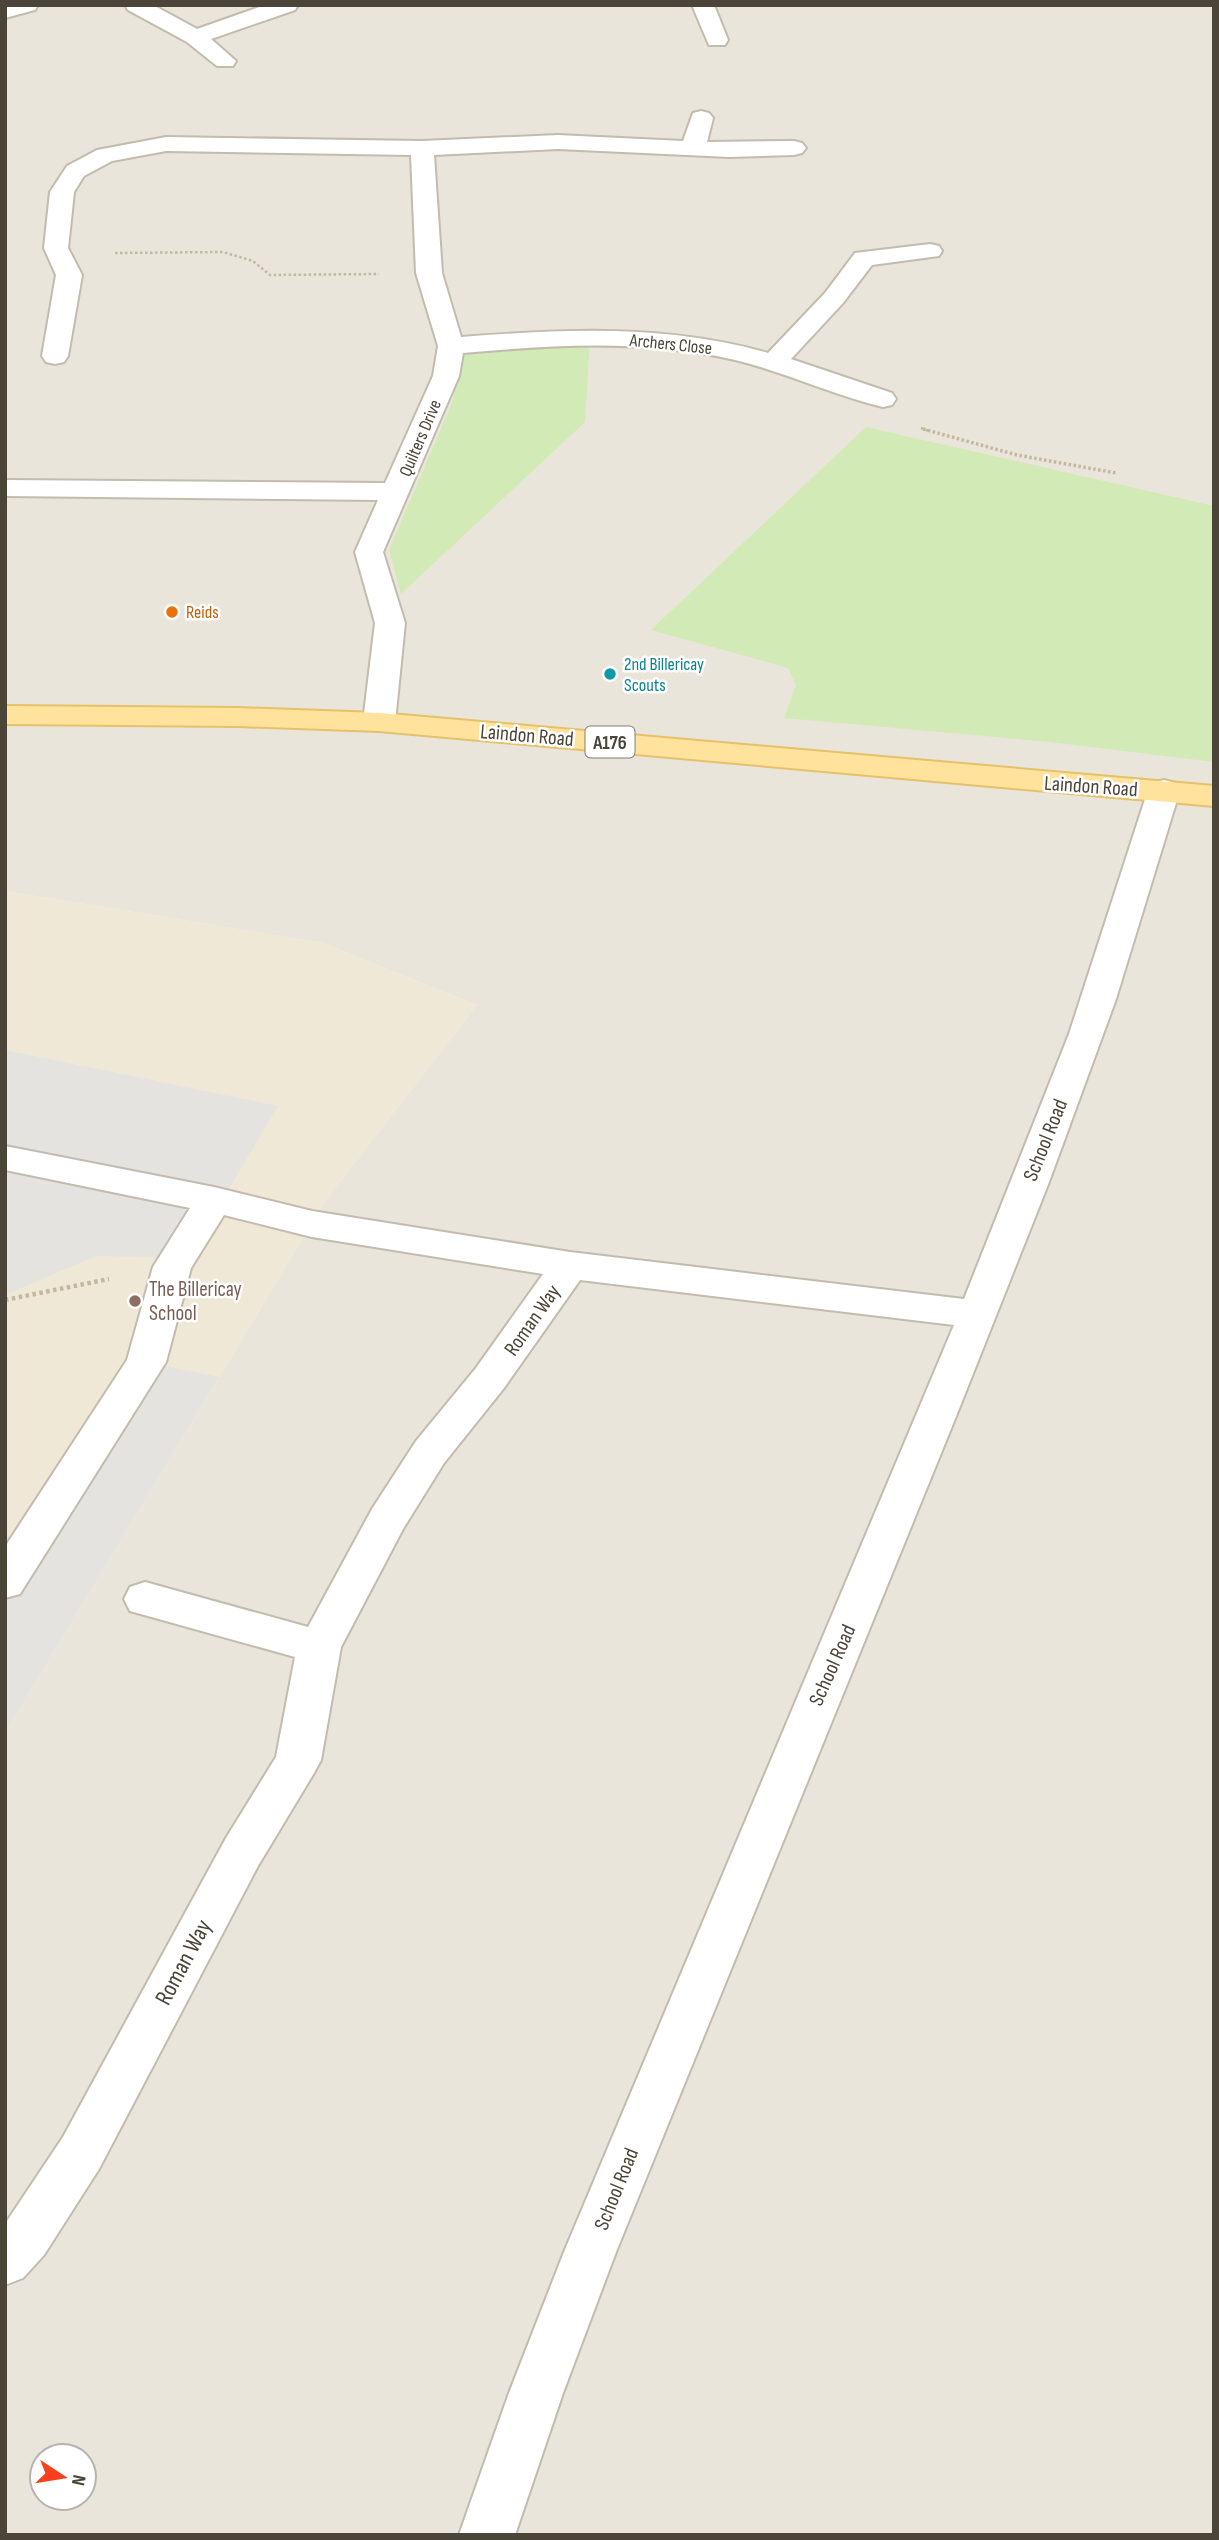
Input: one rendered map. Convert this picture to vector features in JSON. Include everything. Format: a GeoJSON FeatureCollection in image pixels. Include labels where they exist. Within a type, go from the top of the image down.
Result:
{"type":"FeatureCollection","features":[{"type":"Feature","properties":{"kind":"main road","name":"Laindon Road"},"geometry":{"type":"LineString","coordinates":[[5,715],[238,717],[379,722],[1214,796]]}},
{"type":"Feature","properties":{"kind":"street"},"geometry":{"type":"LineString","coordinates":[[5,12],[27,5]]}},
{"type":"Feature","properties":{"kind":"street"},"geometry":{"type":"LineString","coordinates":[[136,5],[195,37],[225,61]]}},
{"type":"Feature","properties":{"kind":"street"},"geometry":{"type":"LineString","coordinates":[[195,37],[287,5]]}},
{"type":"Feature","properties":{"kind":"street"},"geometry":{"type":"LineString","coordinates":[[703,5],[717,40]]}},
{"type":"Feature","properties":{"kind":"street"},"geometry":{"type":"LineString","coordinates":[[693,149],[701,118]]}},
{"type":"Feature","properties":{"kind":"street"},"geometry":{"type":"LineString","coordinates":[[55,356],[69,275],[56,248],[62,192],[75,171],[105,155],[166,144],[422,148],[558,142],[693,149],[794,148]]}},
{"type":"Feature","properties":{"kind":"street","name":"Quilters Drive"},"geometry":{"type":"LineString","coordinates":[[379,722],[390,623],[369,552],[446,376],[451,346],[429,273],[422,148]]}},
{"type":"Feature","properties":{"kind":"street"},"geometry":{"type":"LineString","coordinates":[[773,363],[834,298],[864,258],[930,251]]}},
{"type":"Feature","properties":{"kind":"street","name":"Archers Close"},"geometry":{"type":"LineString","coordinates":[[451,346],[546,338],[639,339],[711,347],[773,363],[883,399]]}},
{"type":"Feature","properties":{"kind":"street"},"geometry":{"type":"LineString","coordinates":[[5,488],[397,492]]}},
{"type":"Feature","properties":{"kind":"street","name":"School Road"},"geometry":{"type":"LineString","coordinates":[[487,2535],[513,2452],[608,2206],[794,1754],[868,1583],[1076,1064],[1164,790]]}},
{"type":"Feature","properties":{"kind":"street"},"geometry":{"type":"LineString","coordinates":[[5,1158],[214,1200],[312,1224],[570,1265]]}},
{"type":"Feature","properties":{"kind":"street"},"geometry":{"type":"LineString","coordinates":[[5,1582],[146,1362],[172,1267],[214,1200]]}},
{"type":"Feature","properties":{"kind":"street","name":"Roman Way"},"geometry":{"type":"LineString","coordinates":[[5,2261],[26,2238],[81,2153],[242,1852],[298,1760],[319,1647],[387,1520],[430,1452],[490,1378],[570,1265],[976,1314]]}},
{"type":"Feature","properties":{"kind":"street"},"geometry":{"type":"LineString","coordinates":[[145,1599],[319,1647]]}},
{"type":"Feature","properties":{"kind":"path"},"geometry":{"type":"LineString","coordinates":[[56,248],[126,254],[223,251],[253,261],[271,275],[282,276],[429,273]]}},
{"type":"Feature","properties":{"kind":"path"},"geometry":{"type":"LineString","coordinates":[[883,399],[886,416],[973,446],[1056,465],[1116,473]]}},
{"type":"Feature","properties":{"kind":"path"},"geometry":{"type":"LineString","coordinates":[[5,1300],[172,1267]]}},
{"type":"Feature","properties":{"kind":"shaded area"},"geometry":{"type":"Polygon","coordinates":[[[5,5],[1214,5],[1214,2535],[5,2535],[5,1733],[325,1201],[477,1005],[323,943],[5,891],[5,5]]]}},
{"type":"Feature","properties":{"kind":"shaded area","name":"The Billericay School"},"geometry":{"type":"Polygon","coordinates":[[[5,891],[323,943],[477,1005],[325,1201],[5,1733],[5,891]]]}},
{"type":"Feature","properties":{"kind":"shaded area"},"geometry":{"type":"Polygon","coordinates":[[[5,1050],[278,1106],[188,1258],[96,1256],[5,1295],[5,1050]]]}},
{"type":"Feature","properties":{"kind":"shaded area"},"geometry":{"type":"Polygon","coordinates":[[[146,1362],[219,1377],[5,1733],[5,1582],[146,1362]]]}},
{"type":"Feature","properties":{"kind":"green space"},"geometry":{"type":"Polygon","coordinates":[[[590,339],[585,422],[401,594],[389,550],[452,403],[464,345],[590,339]]]}},
{"type":"Feature","properties":{"kind":"green space"},"geometry":{"type":"Polygon","coordinates":[[[866,427],[1214,506],[1214,762],[1050,742],[784,718],[796,685],[788,668],[651,630],[866,427]]]}},
{"type":"Feature","properties":{"kind":"place","name":"Reids"},"geometry":{"type":"Point","coordinates":[172,612]}},
{"type":"Feature","properties":{"kind":"place","name":"2nd Billericay Scouts"},"geometry":{"type":"Point","coordinates":[610,674]}},
{"type":"Feature","properties":{"kind":"place","name":"The Billericay School"},"geometry":{"type":"Point","coordinates":[135,1301]}}]}
